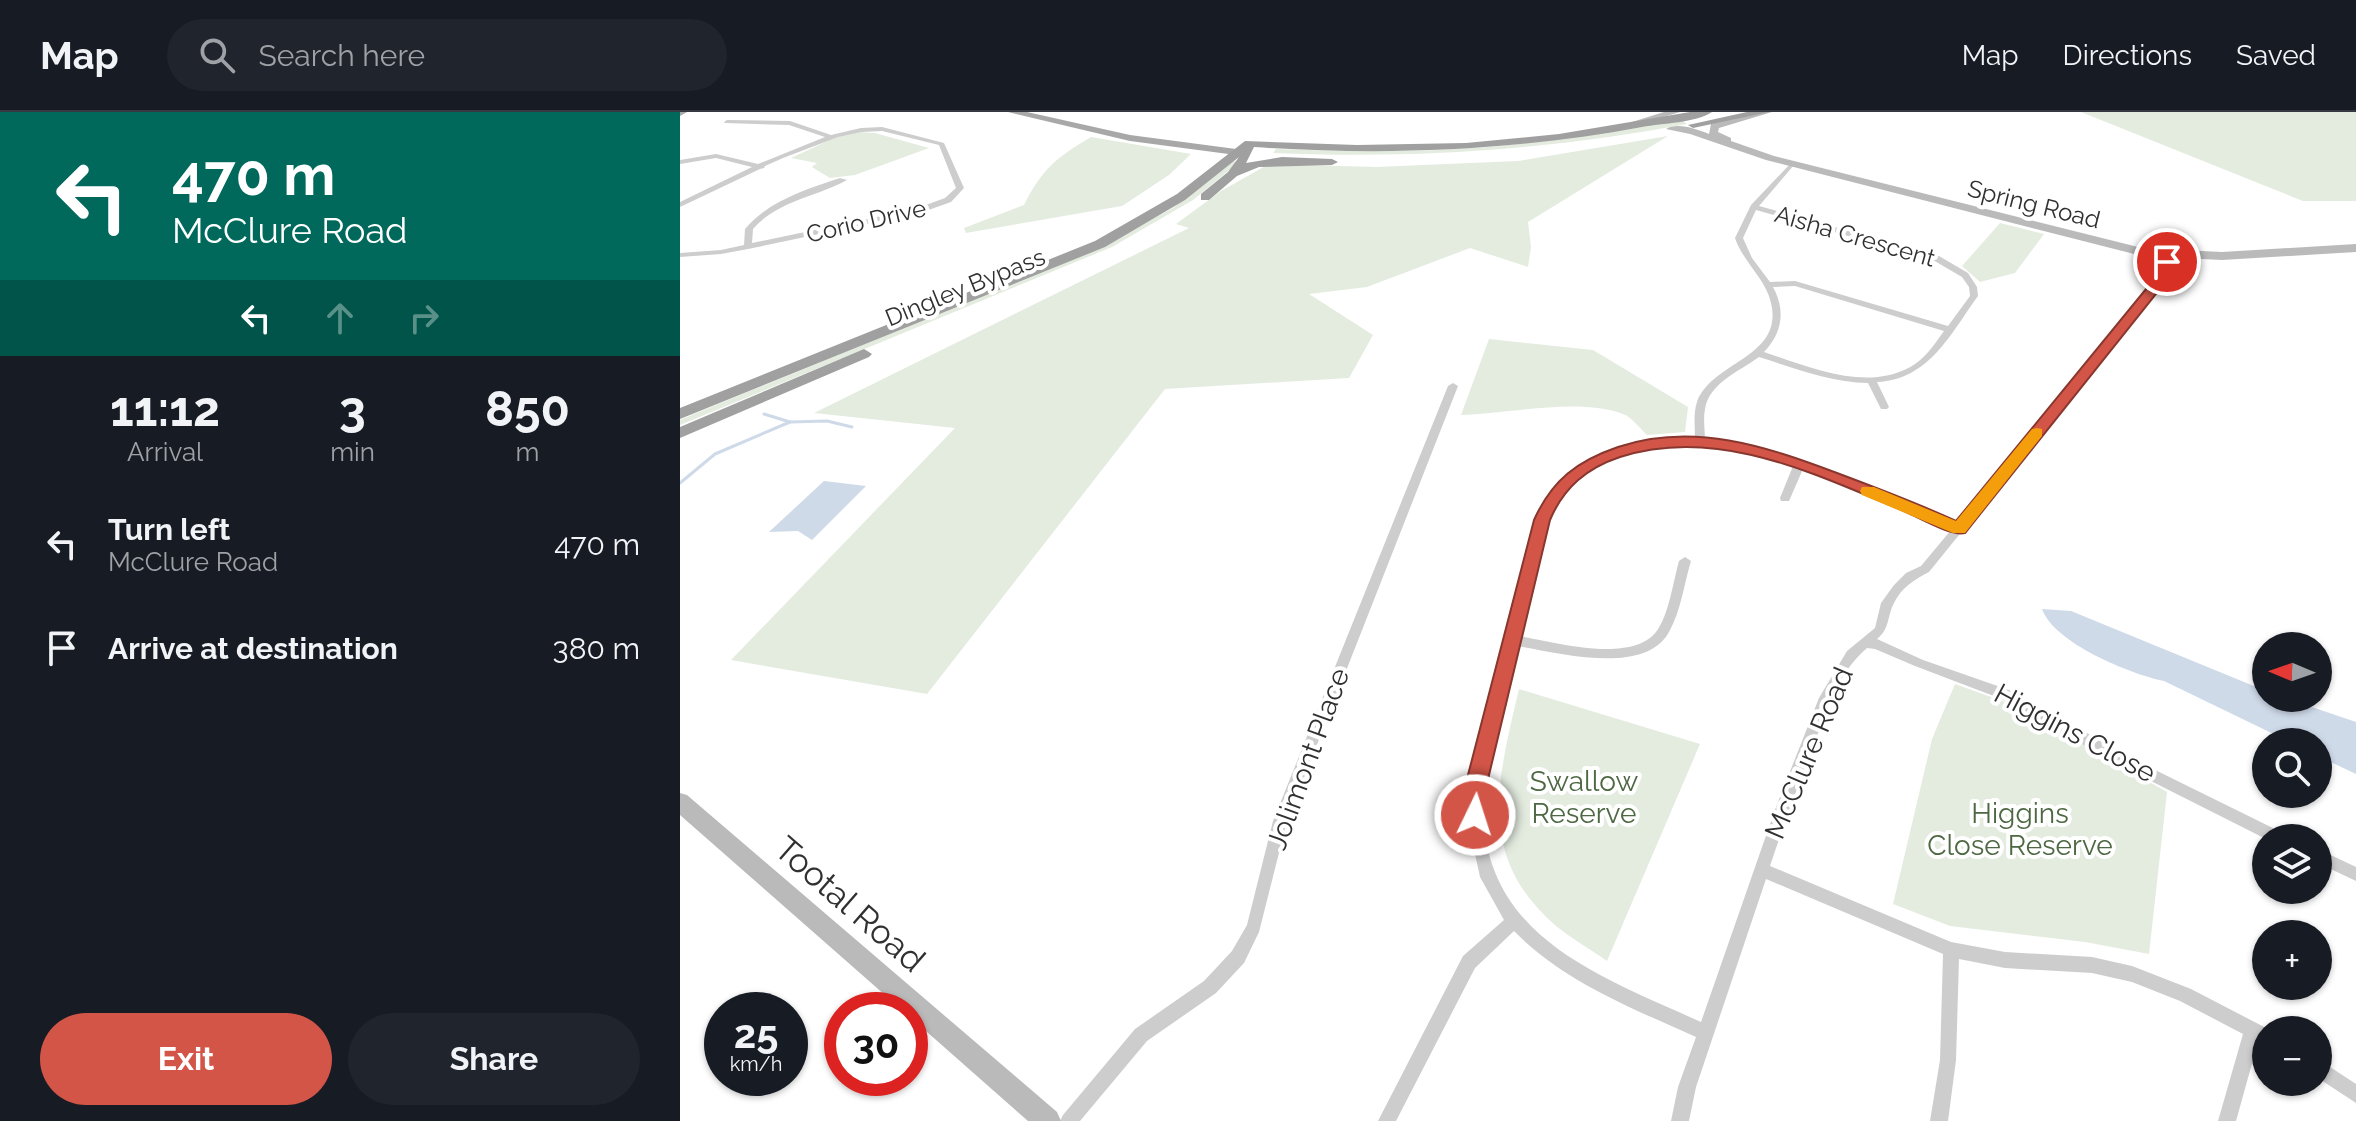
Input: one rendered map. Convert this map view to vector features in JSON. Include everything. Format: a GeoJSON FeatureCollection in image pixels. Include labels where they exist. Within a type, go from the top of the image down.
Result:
{"type":"FeatureCollection","features":[{"type":"Feature","properties":{"kind":"highway"},"geometry":{"type":"LineString","coordinates":[[1245,148],[1399,149],[1485,145],[1568,136],[1707,112]]}},
{"type":"Feature","properties":{"kind":"highway"},"geometry":{"type":"LineString","coordinates":[[1178,215],[1234,173],[1250,166],[1519,152],[1765,112]]}},
{"type":"Feature","properties":{"kind":"highway"},"geometry":{"type":"LineString","coordinates":[[1245,148],[1396,158]]}},
{"type":"Feature","properties":{"kind":"highway"},"geometry":{"type":"LineString","coordinates":[[1234,173],[1245,148]]}},
{"type":"Feature","properties":{"kind":"highway","name":"Dingley Bypass"},"geometry":{"type":"LineString","coordinates":[[680,414],[1100,244],[1190,191],[1245,148]]}},
{"type":"Feature","properties":{"kind":"highway","name":"Dingley Bypass"},"geometry":{"type":"LineString","coordinates":[[680,433],[1082,265],[1141,237]]}},
{"type":"Feature","properties":{"kind":"main road"},"geometry":{"type":"LineString","coordinates":[[1013,112],[1130,138],[1211,150],[1245,148]]}},
{"type":"Feature","properties":{"kind":"main road"},"geometry":{"type":"LineString","coordinates":[[1064,112],[1245,148]]}},
{"type":"Feature","properties":{"kind":"main road"},"geometry":{"type":"LineString","coordinates":[[1568,136],[1675,112]]}},
{"type":"Feature","properties":{"kind":"main road","name":"Spring Road"},"geometry":{"type":"LineString","coordinates":[[1755,153],[1717,135],[1712,128],[1723,122],[1765,112]]}},
{"type":"Feature","properties":{"kind":"main road","name":"Spring Road"},"geometry":{"type":"LineString","coordinates":[[1671,129],[1691,131],[1792,164],[2099,243],[2161,254],[2222,256],[2356,248]]}},
{"type":"Feature","properties":{"kind":"main road"},"geometry":{"type":"LineString","coordinates":[[1190,191],[1209,167],[1211,150]]}},
{"type":"Feature","properties":{"kind":"main road","name":"Tootal Road"},"geometry":{"type":"LineString","coordinates":[[680,802],[1048,1121]]}},
{"type":"Feature","properties":{"kind":"street"},"geometry":{"type":"LineString","coordinates":[[727,122],[790,123],[829,136]]}},
{"type":"Feature","properties":{"kind":"street","name":"Corio Drive"},"geometry":{"type":"LineString","coordinates":[[680,205],[829,136],[882,129],[942,144],[960,188],[953,197],[931,207],[748,247],[680,255]]}},
{"type":"Feature","properties":{"kind":"street"},"geometry":{"type":"LineString","coordinates":[[680,162],[710,156],[762,167]]}},
{"type":"Feature","properties":{"kind":"street"},"geometry":{"type":"LineString","coordinates":[[1700,440],[1699,418],[1703,399],[1715,383],[1760,354],[1771,336],[1777,317],[1776,299],[1769,285],[1749,264],[1739,238],[1754,207],[1792,164]]}},
{"type":"Feature","properties":{"kind":"street"},"geometry":{"type":"LineString","coordinates":[[748,247],[749,229],[755,221],[821,187],[843,180]]}},
{"type":"Feature","properties":{"kind":"street","name":"Aisha Crescent"},"geometry":{"type":"LineString","coordinates":[[1754,207],[1952,265],[1965,275],[1973,287],[1974,296],[1921,363],[1906,372],[1871,380],[1807,369],[1760,354]]}},
{"type":"Feature","properties":{"kind":"street","name":"McClure Road"},"geometry":{"type":"LineString","coordinates":[[1680,1121],[1687,1087],[1825,698],[1851,654],[1880,630],[1887,603],[1902,582],[1925,569],[2167,272],[2169,266],[2161,254]]}},
{"type":"Feature","properties":{"kind":"street"},"geometry":{"type":"LineString","coordinates":[[1769,285],[1795,283],[1948,329]]}},
{"type":"Feature","properties":{"kind":"street"},"geometry":{"type":"LineString","coordinates":[[1871,380],[1884,407]]}},
{"type":"Feature","properties":{"kind":"street","name":"Jolimont Place"},"geometry":{"type":"LineString","coordinates":[[1069,1121],[1141,1035],[1210,987],[1238,957],[1254,927],[1280,821],[1453,386]]}},
{"type":"Feature","properties":{"kind":"street"},"geometry":{"type":"LineString","coordinates":[[1706,1033],[1558,962],[1514,921],[1480,853],[1475,815],[1478,775],[1542,520],[1550,501],[1567,480],[1588,464],[1620,451],[1663,441],[1700,440],[1766,452],[1903,504],[1959,529]]}},
{"type":"Feature","properties":{"kind":"street"},"geometry":{"type":"LineString","coordinates":[[1785,498],[1799,465]]}},
{"type":"Feature","properties":{"kind":"street"},"geometry":{"type":"LineString","coordinates":[[1512,640],[1625,656],[1649,649],[1662,634],[1685,561]]}},
{"type":"Feature","properties":{"kind":"street","name":"Higgins Close"},"geometry":{"type":"LineString","coordinates":[[1867,643],[1877,644],[2004,694],[2136,767],[2252,825]]}},
{"type":"Feature","properties":{"kind":"street"},"geometry":{"type":"LineString","coordinates":[[2332,863],[2356,874]]}},
{"type":"Feature","properties":{"kind":"street"},"geometry":{"type":"LineString","coordinates":[[1762,870],[1951,950],[2005,960],[2109,967],[2185,995],[2252,1030]]}},
{"type":"Feature","properties":{"kind":"street"},"geometry":{"type":"LineString","coordinates":[[1387,1121],[1469,962],[1514,921]]}},
{"type":"Feature","properties":{"kind":"street"},"geometry":{"type":"LineString","coordinates":[[1939,1121],[1948,1060],[1951,950]]}},
{"type":"Feature","properties":{"kind":"street"},"geometry":{"type":"LineString","coordinates":[[2227,1121],[2252,1053]]}},
{"type":"Feature","properties":{"kind":"street"},"geometry":{"type":"LineString","coordinates":[[2332,1078],[2356,1094]]}},
{"type":"Feature","properties":{"kind":"green space"},"geometry":{"type":"Polygon","coordinates":[[[2081,112],[2356,112],[2356,201],[2303,201],[2081,112]]]}},
{"type":"Feature","properties":{"kind":"green space"},"geometry":{"type":"Polygon","coordinates":[[[1680,119],[1687,124],[1532,146],[1377,155],[1273,153],[1276,149],[1465,149],[1566,138],[1680,119]]]}},
{"type":"Feature","properties":{"kind":"green space"},"geometry":{"type":"Polygon","coordinates":[[[859,132],[875,133],[929,148],[855,175],[830,178],[812,167],[817,163],[791,158],[836,137],[859,132]]]}},
{"type":"Feature","properties":{"kind":"green space"},"geometry":{"type":"Polygon","coordinates":[[[1668,136],[1528,222],[1531,247],[1528,267],[1470,248],[1367,287],[1309,294],[1373,335],[1349,378],[1165,389],[927,694],[731,660],[955,428],[814,413],[1189,228],[1176,224],[1221,191],[1269,164],[1376,167],[1518,161],[1668,136]]]}},
{"type":"Feature","properties":{"kind":"green space"},"geometry":{"type":"Polygon","coordinates":[[[1091,137],[1191,154],[1169,175],[1122,206],[966,233],[964,228],[1024,205],[1037,182],[1052,165],[1091,137]]]}},
{"type":"Feature","properties":{"kind":"green space"},"geometry":{"type":"Polygon","coordinates":[[[1232,161],[1239,162],[1193,200],[1112,247],[680,425],[680,420],[1101,247],[1173,208],[1232,161]]]}},
{"type":"Feature","properties":{"kind":"green space"},"geometry":{"type":"Polygon","coordinates":[[[2000,223],[2044,234],[2015,273],[1980,282],[1962,266],[2000,223]]]}},
{"type":"Feature","properties":{"kind":"green space"},"geometry":{"type":"Polygon","coordinates":[[[1489,339],[1593,350],[1688,407],[1685,432],[1647,435],[1626,416],[1586,407],[1461,415],[1489,339]]]}},
{"type":"Feature","properties":{"kind":"green space","name":"Higgins Close Reserve"},"geometry":{"type":"Polygon","coordinates":[[[1955,684],[2019,707],[2167,792],[2149,954],[2085,942],[1950,926],[1893,904],[1932,739],[1955,684]]]}},
{"type":"Feature","properties":{"kind":"green space","name":"Swallow Reserve"},"geometry":{"type":"Polygon","coordinates":[[[1519,689],[1700,744],[1607,961],[1556,926],[1530,899],[1513,872],[1503,844],[1499,815],[1500,785],[1519,689]]]}},
{"type":"Feature","properties":{"kind":"water"},"geometry":{"type":"Polygon","coordinates":[[[824,481],[866,486],[812,540],[798,531],[769,532],[824,481]]]}},
{"type":"Feature","properties":{"kind":"water"},"geometry":{"type":"Polygon","coordinates":[[[2042,609],[2071,611],[2252,685],[2252,712],[2326,712],[2356,722],[2356,774],[2332,763],[2332,728],[2261,728],[2164,681],[2132,672],[2095,655],[2061,634],[2042,609]]]}},
{"type":"Feature","properties":{"kind":"waterway"},"geometry":{"type":"LineString","coordinates":[[764,414],[790,422]]}},
{"type":"Feature","properties":{"kind":"waterway"},"geometry":{"type":"LineString","coordinates":[[790,422],[827,421],[852,427]]}},
{"type":"Feature","properties":{"kind":"waterway"},"geometry":{"type":"LineString","coordinates":[[680,483],[715,454],[790,422]]}},
{"type":"Feature","properties":{"kind":"slow traffic"},"geometry":{"type":"LineString","coordinates":[[1868,491],[1959,529],[2037,433]]}},
{"type":"Feature","properties":{"kind":"route"},"geometry":{"type":"LineString","coordinates":[[1475,815],[1478,775],[1542,520],[1550,501],[1572,475],[1599,459],[1640,445],[1680,440],[1733,444],[1766,452],[1903,504],[1959,529],[2167,272],[2167,262]]}}]}
